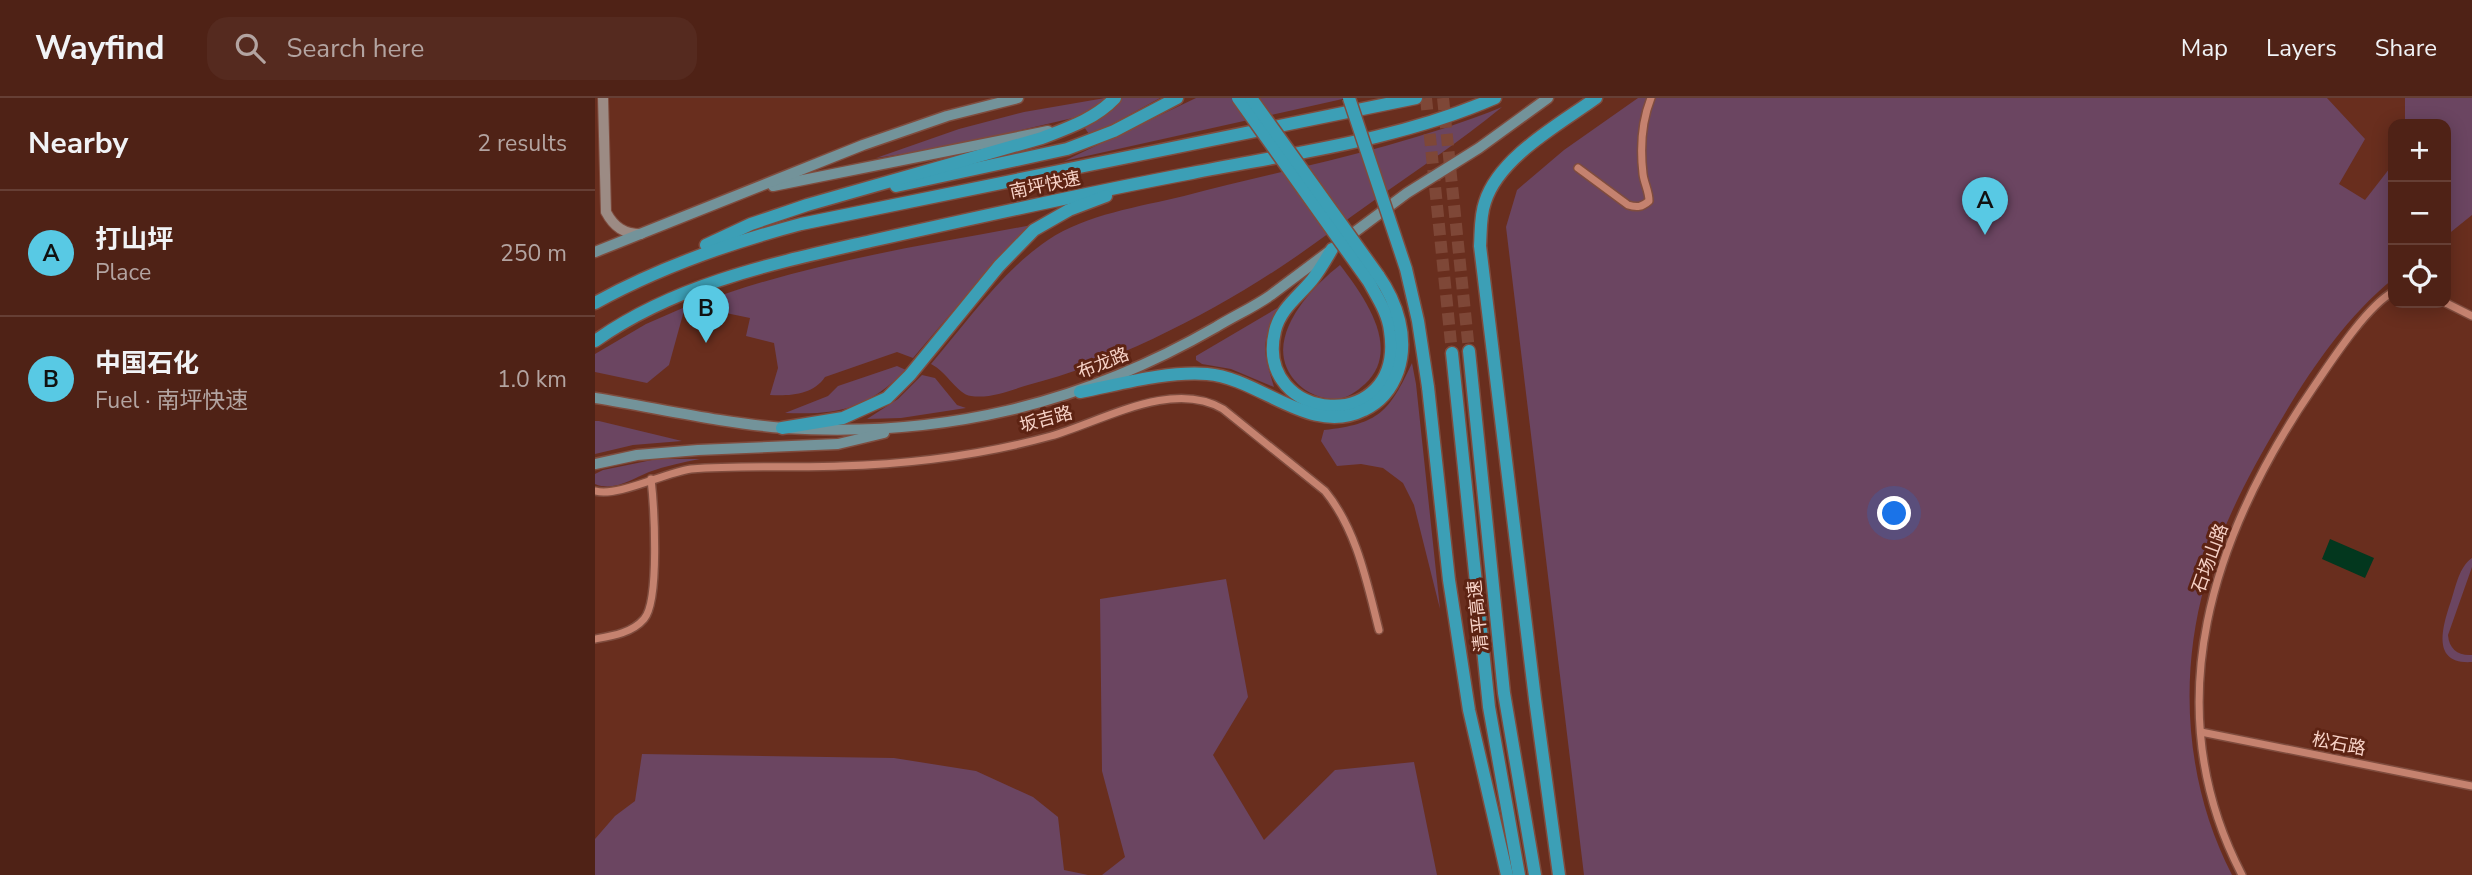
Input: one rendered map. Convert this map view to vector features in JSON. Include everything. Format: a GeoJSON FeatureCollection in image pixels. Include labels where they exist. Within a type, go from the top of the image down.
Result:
{"type":"FeatureCollection","features":[{"type":"Feature","properties":{"kind":"highway"},"geometry":{"type":"LineString","coordinates":[[659,271],[751,224],[1072,127],[1097,114],[1115,98]]}},
{"type":"Feature","properties":{"kind":"highway"},"geometry":{"type":"LineString","coordinates":[[807,205],[1067,149],[1114,131],[1177,98]]}},
{"type":"Feature","properties":{"kind":"highway"},"geometry":{"type":"LineString","coordinates":[[1080,392],[1181,374],[1210,374],[1244,382],[1312,414],[1346,417],[1369,408],[1385,395],[1396,376],[1402,354],[1401,330],[1388,289],[1373,279],[1238,98]]}},
{"type":"Feature","properties":{"kind":"highway"},"geometry":{"type":"LineString","coordinates":[[1251,98],[1373,279],[1390,330],[1389,359],[1381,382],[1364,397],[1339,407],[1323,406],[1305,400],[1292,390],[1280,375],[1274,357],[1275,331],[1280,318],[1312,280],[1332,249]]}},
{"type":"Feature","properties":{"kind":"highway"},"geometry":{"type":"LineString","coordinates":[[1349,98],[1406,269],[1418,321],[1449,580],[1469,710],[1507,875]]}},
{"type":"Feature","properties":{"kind":"highway","name":"南坪快速"},"geometry":{"type":"LineString","coordinates":[[596,303],[659,271],[720,247],[801,224],[1416,98]]}},
{"type":"Feature","properties":{"kind":"highway","name":"南坪快速"},"geometry":{"type":"LineString","coordinates":[[595,341],[651,307],[711,282],[769,264],[1166,178],[1340,145],[1418,127],[1495,98]]}},
{"type":"Feature","properties":{"kind":"highway"},"geometry":{"type":"LineString","coordinates":[[1559,875],[1480,246],[1485,201],[1496,178],[1520,153],[1596,98]]}},
{"type":"Feature","properties":{"kind":"highway"},"geometry":{"type":"LineString","coordinates":[[782,428],[843,418],[887,398],[911,374],[999,265],[1034,230],[1069,210],[1135,186],[1166,178]]}},
{"type":"Feature","properties":{"kind":"highway","name":"清平高速"},"geometry":{"type":"LineString","coordinates":[[1469,351],[1504,693],[1535,875]]}},
{"type":"Feature","properties":{"kind":"highway","name":"清平高速"},"geometry":{"type":"LineString","coordinates":[[1452,354],[1489,707],[1519,875]]}},
{"type":"Feature","properties":{"kind":"main road"},"geometry":{"type":"LineString","coordinates":[[603,98],[599,188],[606,212],[614,225],[626,232],[641,234]]}},
{"type":"Feature","properties":{"kind":"main road"},"geometry":{"type":"LineString","coordinates":[[595,252],[863,145],[935,120],[1018,98]]}},
{"type":"Feature","properties":{"kind":"main road","name":"布龙路"},"geometry":{"type":"LineString","coordinates":[[598,396],[782,428],[832,430],[950,423],[1001,414],[1080,392],[1155,361],[1269,296],[1406,193],[1479,148],[1548,98]]}},
{"type":"Feature","properties":{"kind":"main road"},"geometry":{"type":"LineString","coordinates":[[736,195],[1072,127]]}},
{"type":"Feature","properties":{"kind":"main road"},"geometry":{"type":"LineString","coordinates":[[595,259],[611,245]]}},
{"type":"Feature","properties":{"kind":"main road"},"geometry":{"type":"LineString","coordinates":[[595,464],[686,450],[838,444],[910,427]]}},
{"type":"Feature","properties":{"kind":"street"},"geometry":{"type":"LineString","coordinates":[[1578,167],[1628,205],[1643,206],[1649,201],[1643,178],[1641,151],[1643,124],[1651,98]]}},
{"type":"Feature","properties":{"kind":"street","name":"石场山路"},"geometry":{"type":"LineString","coordinates":[[2242,875],[2217,813],[2200,732],[2199,699],[2203,643],[2214,586],[2226,552],[2265,469],[2308,395],[2359,326],[2377,304],[2388,296]]}},
{"type":"Feature","properties":{"kind":"street"},"geometry":{"type":"LineString","coordinates":[[2451,306],[2472,316]]}},
{"type":"Feature","properties":{"kind":"street","name":"坂吉路"},"geometry":{"type":"LineString","coordinates":[[595,491],[605,494],[615,492],[680,471],[704,468],[911,462],[977,452],[1050,436],[1165,398],[1198,398],[1223,409],[1325,491],[1351,533],[1379,630]]}},
{"type":"Feature","properties":{"kind":"street"},"geometry":{"type":"LineString","coordinates":[[595,639],[623,633],[636,626],[647,617],[653,600],[655,508],[651,479]]}},
{"type":"Feature","properties":{"kind":"street","name":"松石路"},"geometry":{"type":"LineString","coordinates":[[2200,732],[2472,786]]}},
{"type":"Feature","properties":{"kind":"shaded area"},"geometry":{"type":"Polygon","coordinates":[[[1105,98],[1160,98],[1089,134],[1077,117],[949,147],[876,158],[959,129],[1024,112],[1105,98]]]}},
{"type":"Feature","properties":{"kind":"shaded area"},"geometry":{"type":"Polygon","coordinates":[[[1196,98],[1347,98],[1064,161],[1196,98]]]}},
{"type":"Feature","properties":{"kind":"shaded area"},"geometry":{"type":"Polygon","coordinates":[[[1638,98],[2327,98],[2365,139],[2339,184],[2365,200],[2388,170],[2388,283],[2359,311],[2329,347],[2302,385],[2267,444],[2236,502],[2211,563],[2197,620],[2191,657],[2190,695],[2196,769],[2217,841],[2232,875],[1584,875],[1506,227],[1517,190],[1564,150],[1638,98]]]}},
{"type":"Feature","properties":{"kind":"shaded area"},"geometry":{"type":"Polygon","coordinates":[[[2405,98],[2472,98],[2472,215],[2451,232],[2451,119],[2405,119],[2405,98]]]}},
{"type":"Feature","properties":{"kind":"shaded area"},"geometry":{"type":"Polygon","coordinates":[[[1502,107],[1436,157],[1262,279],[1198,316],[1130,349],[1061,375],[986,396],[966,394],[931,364],[1015,267],[1063,231],[1114,212],[1304,167],[1424,135],[1502,107]]]}},
{"type":"Feature","properties":{"kind":"shaded area"},"geometry":{"type":"Polygon","coordinates":[[[1037,224],[987,271],[913,358],[897,352],[825,377],[814,388],[800,393],[770,395],[778,368],[774,343],[746,336],[750,318],[692,306],[776,278],[819,267],[1037,224]]]}},
{"type":"Feature","properties":{"kind":"shaded area"},"geometry":{"type":"Polygon","coordinates":[[[1340,265],[1368,307],[1380,339],[1380,355],[1376,370],[1365,384],[1349,396],[1332,399],[1302,388],[1287,368],[1283,352],[1285,335],[1302,303],[1340,265]]]}},
{"type":"Feature","properties":{"kind":"shaded area"},"geometry":{"type":"Polygon","coordinates":[[[685,307],[669,365],[647,383],[595,372],[595,354],[646,324],[685,307]]]}},
{"type":"Feature","properties":{"kind":"shaded area"},"geometry":{"type":"Polygon","coordinates":[[[1279,307],[1265,346],[1274,387],[1231,369],[1202,364],[1196,360],[1196,356],[1279,307]]]}},
{"type":"Feature","properties":{"kind":"shaded area"},"geometry":{"type":"Polygon","coordinates":[[[1412,363],[1440,609],[1414,505],[1403,483],[1383,468],[1361,464],[1337,466],[1321,441],[1324,430],[1358,424],[1380,413],[1389,404],[1412,363]]]}},
{"type":"Feature","properties":{"kind":"shaded area"},"geometry":{"type":"Polygon","coordinates":[[[897,366],[906,370],[878,393],[851,407],[821,413],[785,413],[828,396],[838,386],[897,366]]]}},
{"type":"Feature","properties":{"kind":"shaded area"},"geometry":{"type":"Polygon","coordinates":[[[922,375],[935,378],[957,405],[966,408],[901,418],[867,419],[898,399],[922,375]]]}},
{"type":"Feature","properties":{"kind":"shaded area"},"geometry":{"type":"Polygon","coordinates":[[[595,421],[682,441],[633,445],[595,454],[595,421]]]}},
{"type":"Feature","properties":{"kind":"shaded area"},"geometry":{"type":"Polygon","coordinates":[[[657,459],[700,459],[655,470],[616,486],[595,484],[595,474],[603,470],[657,459]]]}},
{"type":"Feature","properties":{"kind":"shaded area"},"geometry":{"type":"Polygon","coordinates":[[[2330,539],[2374,558],[2365,578],[2322,559],[2330,539]]]}},
{"type":"Feature","properties":{"kind":"shaded area"},"geometry":{"type":"Polygon","coordinates":[[[2472,558],[2472,567],[2448,635],[2455,651],[2472,655],[2472,662],[2450,657],[2445,650],[2443,632],[2459,577],[2472,558]]]}},
{"type":"Feature","properties":{"kind":"shaded area"},"geometry":{"type":"Polygon","coordinates":[[[1226,579],[1248,697],[1213,755],[1264,840],[1335,770],[1414,762],[1437,875],[1102,875],[1125,857],[1102,771],[1100,599],[1226,579]]]}},
{"type":"Feature","properties":{"kind":"shaded area"},"geometry":{"type":"Polygon","coordinates":[[[642,754],[894,758],[976,771],[1033,797],[1058,817],[1064,870],[1088,875],[595,875],[595,839],[615,816],[635,801],[642,754]]]}},
{"type":"Feature","properties":{"kind":"tunnel"},"geometry":{"type":"LineString","coordinates":[[1426,98],[1452,353]]}},
{"type":"Feature","properties":{"kind":"tunnel"},"geometry":{"type":"LineString","coordinates":[[1443,98],[1469,351]]}},
{"type":"Feature","properties":{"kind":"place","name":"打山坪"},"geometry":{"type":"Point","coordinates":[1985,235]}},
{"type":"Feature","properties":{"kind":"place","name":"中国石化"},"geometry":{"type":"Point","coordinates":[706,343]}}]}
